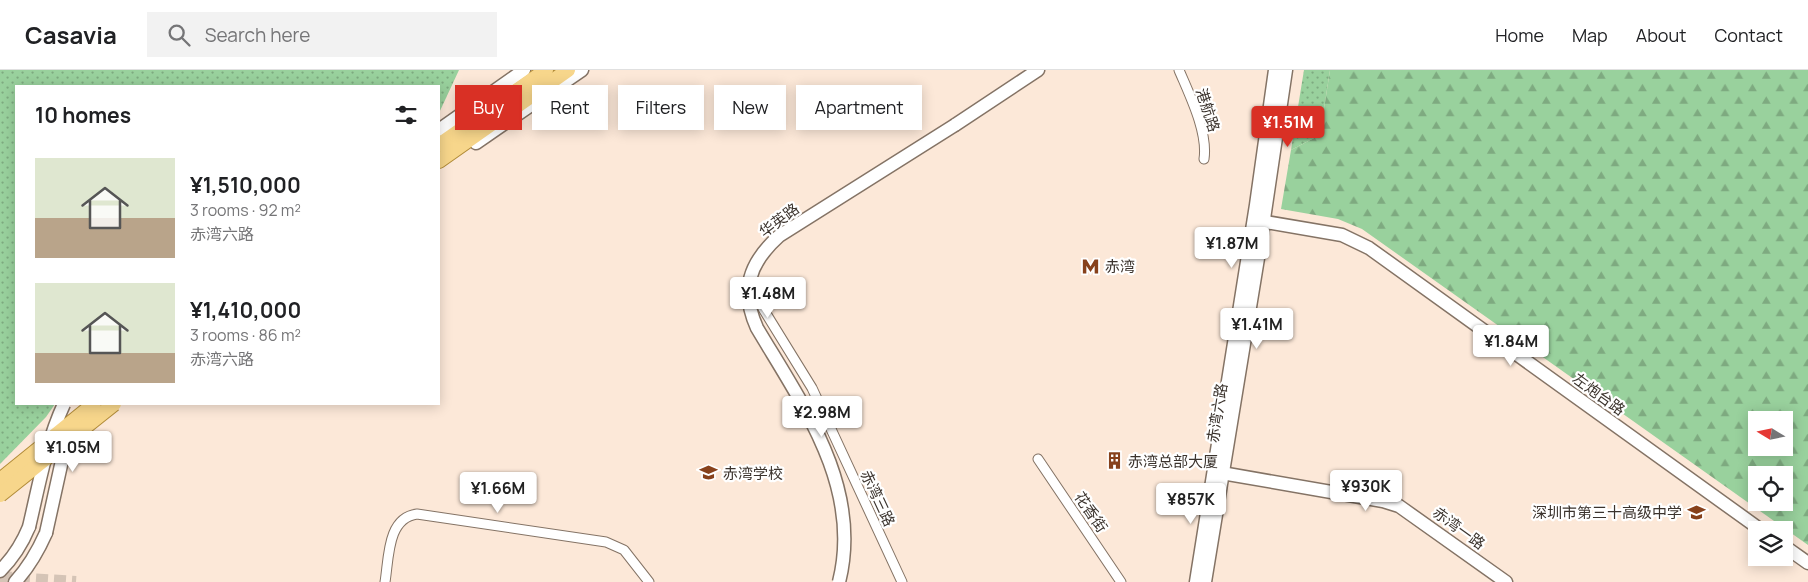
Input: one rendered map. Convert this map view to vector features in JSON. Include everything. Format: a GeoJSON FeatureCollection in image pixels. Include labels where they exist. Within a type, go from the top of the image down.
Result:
{"type":"FeatureCollection","features":[{"type":"Feature","properties":{"kind":"main road"},"geometry":{"type":"LineString","coordinates":[[440,144],[546,70]]}},
{"type":"Feature","properties":{"kind":"main road"},"geometry":{"type":"LineString","coordinates":[[440,160],[568,70]]}},
{"type":"Feature","properties":{"kind":"main road"},"geometry":{"type":"LineString","coordinates":[[0,480],[86,405]]}},
{"type":"Feature","properties":{"kind":"main road"},"geometry":{"type":"LineString","coordinates":[[0,495],[113,405]]}},
{"type":"Feature","properties":{"kind":"street"},"geometry":{"type":"LineString","coordinates":[[440,129],[524,70]]}},
{"type":"Feature","properties":{"kind":"street"},"geometry":{"type":"LineString","coordinates":[[440,167],[582,70]]}},
{"type":"Feature","properties":{"kind":"street","name":"华英路"},"geometry":{"type":"LineString","coordinates":[[839,582],[844,527],[841,501],[834,470],[810,416],[757,328],[751,314],[748,301],[751,275],[760,256],[779,236],[955,125],[1038,70]]}},
{"type":"Feature","properties":{"kind":"street","name":"港航路"},"geometry":{"type":"LineString","coordinates":[[1180,70],[1203,136],[1206,149],[1204,159]]}},
{"type":"Feature","properties":{"kind":"street","name":"赤湾六路"},"geometry":{"type":"LineString","coordinates":[[1259,221],[1275,70]]}},
{"type":"Feature","properties":{"kind":"street","name":"赤湾六路"},"geometry":{"type":"LineString","coordinates":[[1206,582],[1219,472],[1259,221],[1286,70]]}},
{"type":"Feature","properties":{"kind":"street","name":"左炮台路"},"geometry":{"type":"LineString","coordinates":[[1259,221],[1342,236],[1369,248],[1749,521]]}},
{"type":"Feature","properties":{"kind":"street","name":"赤湾三路"},"geometry":{"type":"LineString","coordinates":[[764,294],[762,307],[812,388],[902,582]]}},
{"type":"Feature","properties":{"kind":"street"},"geometry":{"type":"LineString","coordinates":[[0,570],[13,556],[29,527],[46,450],[64,405]]}},
{"type":"Feature","properties":{"kind":"street"},"geometry":{"type":"LineString","coordinates":[[15,582],[28,567],[46,533],[63,456],[74,423],[86,405]]}},
{"type":"Feature","properties":{"kind":"street","name":"花香街"},"geometry":{"type":"LineString","coordinates":[[1038,459],[1121,582]]}},
{"type":"Feature","properties":{"kind":"street","name":"赤湾六路"},"geometry":{"type":"LineString","coordinates":[[1196,582],[1219,472]]}},
{"type":"Feature","properties":{"kind":"street","name":"赤湾一路"},"geometry":{"type":"LineString","coordinates":[[1219,472],[1384,501],[1399,506],[1506,582]]}},
{"type":"Feature","properties":{"kind":"street"},"geometry":{"type":"LineString","coordinates":[[385,582],[394,530],[401,520],[408,515],[417,514],[606,542],[624,550],[649,582]]}},
{"type":"Feature","properties":{"kind":"street"},"geometry":{"type":"LineString","coordinates":[[1793,553],[1808,564]]}},
{"type":"Feature","properties":{"kind":"green space"},"geometry":{"type":"Polygon","coordinates":[[[0,70],[459,70],[440,111],[440,85],[15,85],[15,405],[54,405],[46,417],[0,464],[0,70]]]}},
{"type":"Feature","properties":{"kind":"green space"},"geometry":{"type":"Polygon","coordinates":[[[1304,70],[1330,70],[1320,135],[1291,150],[1304,70]]]}},
{"type":"Feature","properties":{"kind":"green space"},"geometry":{"type":"Polygon","coordinates":[[[1330,70],[1808,70],[1808,545],[1793,534],[1793,521],[1774,521],[1760,511],[1793,511],[1793,466],[1748,466],[1748,502],[1362,229],[1338,219],[1281,209],[1291,150],[1320,135],[1330,70]]]}},
{"type":"Feature","properties":{"kind":"tunnel"},"geometry":{"type":"LineString","coordinates":[[0,577],[76,582]]}},
{"type":"Feature","properties":{"kind":"place","name":"赤湾"},"geometry":{"type":"Point","coordinates":[1091,266]}},
{"type":"Feature","properties":{"kind":"place","name":"赤湾总部大厦"},"geometry":{"type":"Point","coordinates":[1114,461]}},
{"type":"Feature","properties":{"kind":"place","name":"赤湾学校"},"geometry":{"type":"Point","coordinates":[709,473]}},
{"type":"Feature","properties":{"kind":"place","name":"深圳市第三十高级中学"},"geometry":{"type":"Point","coordinates":[1696,512]}}]}
